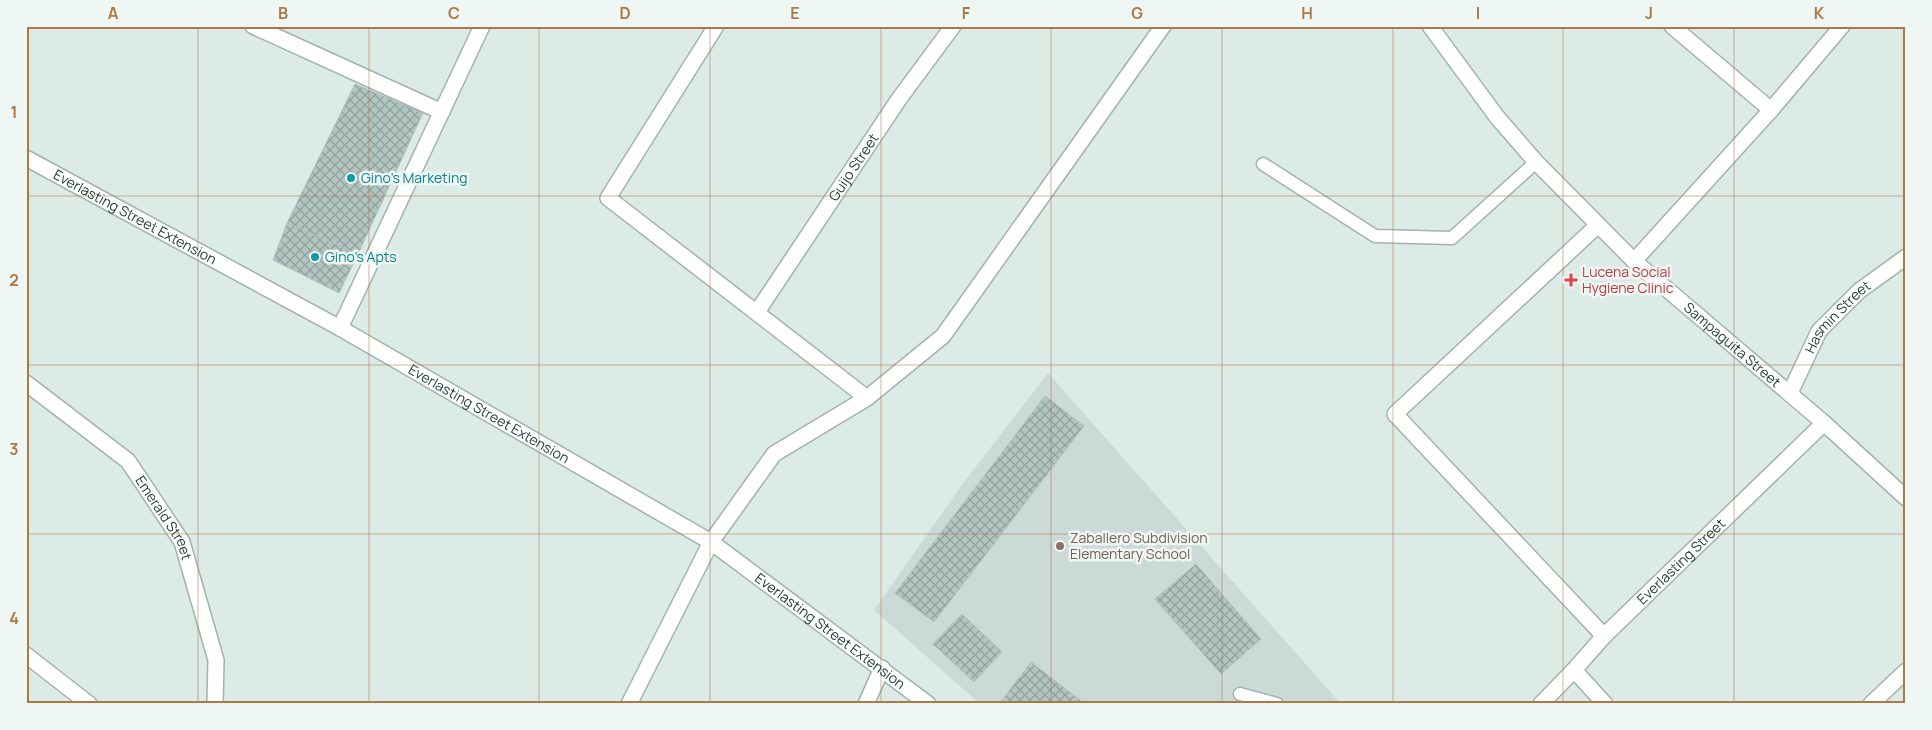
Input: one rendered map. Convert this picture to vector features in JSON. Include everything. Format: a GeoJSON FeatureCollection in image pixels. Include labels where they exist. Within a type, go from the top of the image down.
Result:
{"type":"FeatureCollection","features":[{"type":"Feature","properties":{"kind":"street"},"geometry":{"type":"LineString","coordinates":[[254,26],[442,112]]}},
{"type":"Feature","properties":{"kind":"street"},"geometry":{"type":"LineString","coordinates":[[340,328],[482,26]]}},
{"type":"Feature","properties":{"kind":"street"},"geometry":{"type":"LineString","coordinates":[[716,26],[608,198],[867,398]]}},
{"type":"Feature","properties":{"kind":"street","name":"Guijo Street"},"geometry":{"type":"LineString","coordinates":[[757,312],[899,99],[953,26]]}},
{"type":"Feature","properties":{"kind":"street"},"geometry":{"type":"LineString","coordinates":[[629,704],[711,542],[774,454],[867,398],[943,336],[1163,26]]}},
{"type":"Feature","properties":{"kind":"street","name":"Sampaguita Street"},"geometry":{"type":"LineString","coordinates":[[1430,26],[1497,116],[1536,162],[1598,225],[1634,260],[1824,422],[1906,498]]}},
{"type":"Feature","properties":{"kind":"street"},"geometry":{"type":"LineString","coordinates":[[1672,26],[1771,110]]}},
{"type":"Feature","properties":{"kind":"street"},"geometry":{"type":"LineString","coordinates":[[1634,260],[1771,110],[1842,26]]}},
{"type":"Feature","properties":{"kind":"street","name":"Everlasting Street Extension"},"geometry":{"type":"LineString","coordinates":[[26,158],[340,328],[711,542],[928,704]]}},
{"type":"Feature","properties":{"kind":"street"},"geometry":{"type":"LineString","coordinates":[[1598,225],[1395,414],[1604,636]]}},
{"type":"Feature","properties":{"kind":"street","name":"Hasmin Street"},"geometry":{"type":"LineString","coordinates":[[1790,393],[1819,331],[1858,290],[1906,257]]}},
{"type":"Feature","properties":{"kind":"street","name":"Emerald Street"},"geometry":{"type":"LineString","coordinates":[[26,383],[128,461],[182,542],[216,660],[215,704]]}},
{"type":"Feature","properties":{"kind":"street","name":"Everlasting Street"},"geometry":{"type":"LineString","coordinates":[[1541,704],[1604,636],[1824,422]]}},
{"type":"Feature","properties":{"kind":"street"},"geometry":{"type":"LineString","coordinates":[[26,655],[90,704]]}},
{"type":"Feature","properties":{"kind":"street"},"geometry":{"type":"LineString","coordinates":[[866,704],[882,668]]}},
{"type":"Feature","properties":{"kind":"street"},"geometry":{"type":"LineString","coordinates":[[1574,670],[1605,704]]}},
{"type":"Feature","properties":{"kind":"street"},"geometry":{"type":"LineString","coordinates":[[1871,704],[1906,671]]}},
{"type":"Feature","properties":{"kind":"lane"},"geometry":{"type":"LineString","coordinates":[[1263,164],[1375,236],[1452,238],[1536,162]]}},
{"type":"Feature","properties":{"kind":"lane"},"geometry":{"type":"LineString","coordinates":[[1240,694],[1277,704]]}},
{"type":"Feature","properties":{"kind":"shaded area","name":"Zaballero Subdivision Elementary School"},"geometry":{"type":"Polygon","coordinates":[[[1048,373],[1341,704],[980,704],[874,610],[964,482],[1048,373]]]}},
{"type":"Feature","properties":{"kind":"building","name":"Gino's Marketing"},"geometry":{"type":"Polygon","coordinates":[[[355,84],[423,113],[358,254],[287,223],[355,84]]]}},
{"type":"Feature","properties":{"kind":"building","name":"Gino's Apts"},"geometry":{"type":"Polygon","coordinates":[[[287,223],[358,254],[339,293],[273,260],[287,223]]]}},
{"type":"Feature","properties":{"kind":"building"},"geometry":{"type":"Polygon","coordinates":[[[1045,396],[1084,426],[934,622],[895,593],[1045,396]]]}},
{"type":"Feature","properties":{"kind":"building"},"geometry":{"type":"Polygon","coordinates":[[[1196,564],[1261,639],[1221,674],[1155,599],[1196,564]]]}},
{"type":"Feature","properties":{"kind":"building"},"geometry":{"type":"Polygon","coordinates":[[[962,614],[1002,652],[974,682],[933,644],[962,614]]]}},
{"type":"Feature","properties":{"kind":"building"},"geometry":{"type":"Polygon","coordinates":[[[1031,662],[1085,704],[999,704],[1031,662]]]}},
{"type":"Feature","properties":{"kind":"place","name":"Gino's Marketing"},"geometry":{"type":"Point","coordinates":[351,178]}},
{"type":"Feature","properties":{"kind":"place","name":"Gino's Apts"},"geometry":{"type":"Point","coordinates":[315,257]}},
{"type":"Feature","properties":{"kind":"place","name":"Lucena Social Hygiene Clinic"},"geometry":{"type":"Point","coordinates":[1571,280]}},
{"type":"Feature","properties":{"kind":"place","name":"Zaballero Subdivision Elementary School"},"geometry":{"type":"Point","coordinates":[1060,546]}}]}
